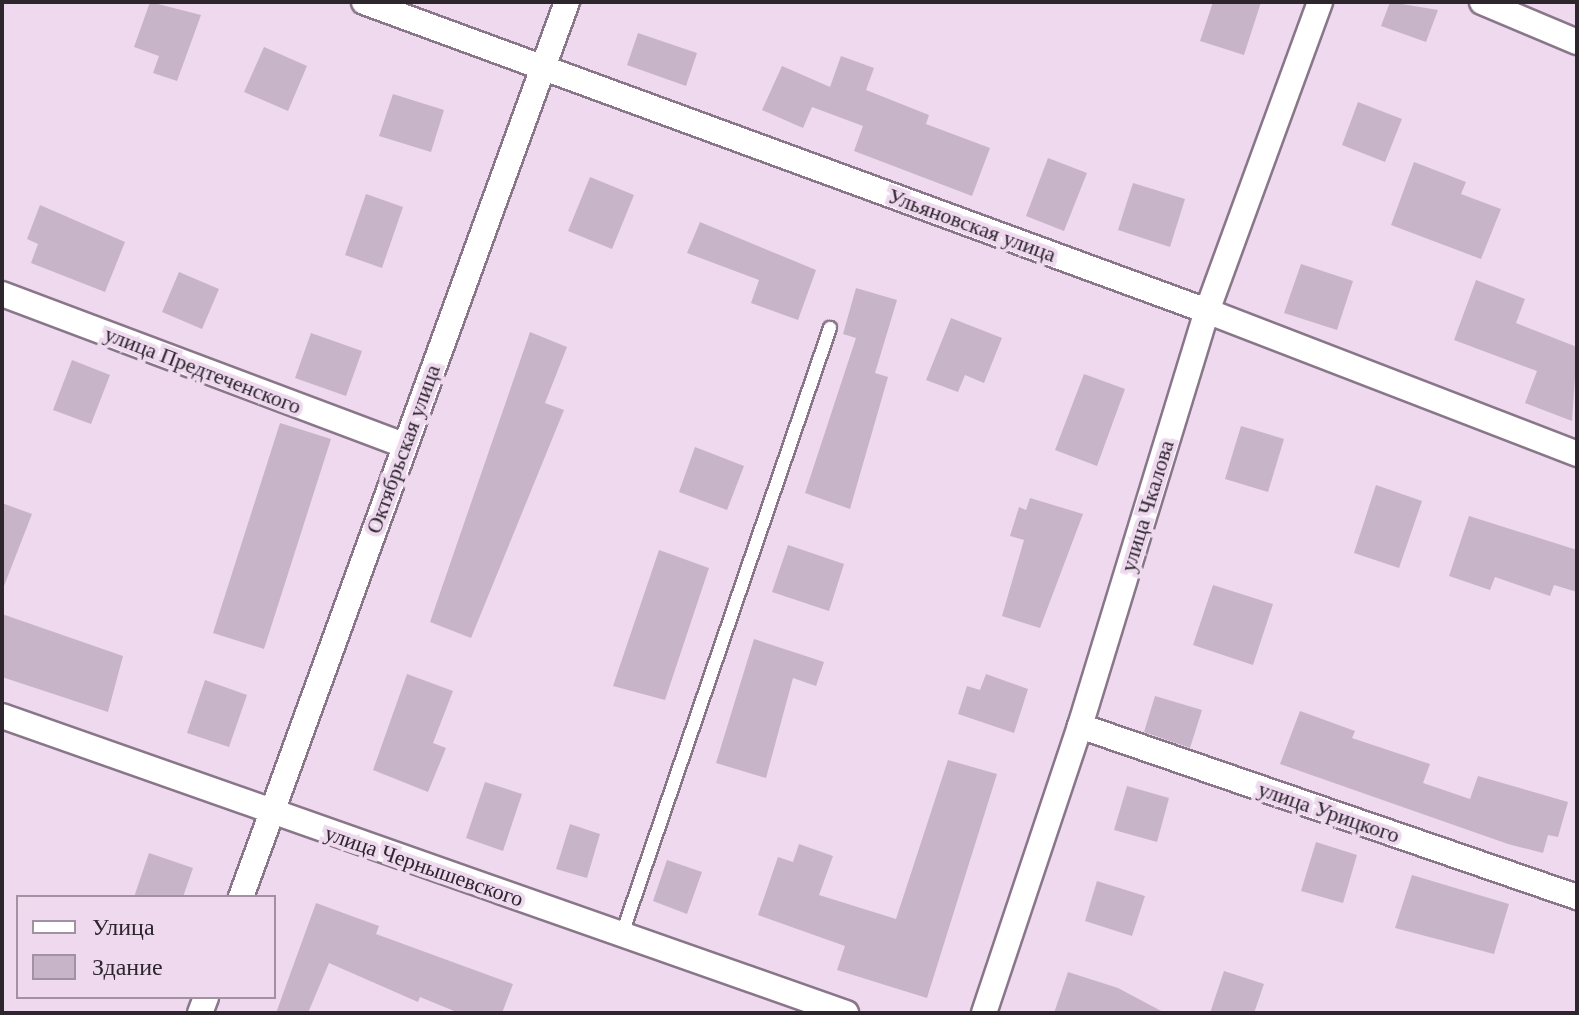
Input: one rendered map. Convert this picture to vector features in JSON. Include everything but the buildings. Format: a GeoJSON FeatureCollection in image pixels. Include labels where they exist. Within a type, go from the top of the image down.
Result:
{"type":"FeatureCollection","features":[{"type":"Feature","properties":{"kind":"street","name":"Ульяновская улица"},"geometry":{"type":"LineString","coordinates":[[364,2],[542,70],[1207,311],[1577,454]]}},
{"type":"Feature","properties":{"kind":"street","name":"Октябрьская улица"},"geometry":{"type":"LineString","coordinates":[[242,895],[567,2]]}},
{"type":"Feature","properties":{"kind":"street","name":"улица Чкалова"},"geometry":{"type":"LineString","coordinates":[[984,1013],[1080,726],[1207,311],[1320,2]]}},
{"type":"Feature","properties":{"kind":"street"},"geometry":{"type":"LineString","coordinates":[[1482,2],[1577,42]]}},
{"type":"Feature","properties":{"kind":"street","name":"улица Предтеченского"},"geometry":{"type":"LineString","coordinates":[[2,294],[404,445]]}},
{"type":"Feature","properties":{"kind":"street","name":"улица Чернышевского"},"geometry":{"type":"LineString","coordinates":[[2,716],[846,1013]]}},
{"type":"Feature","properties":{"kind":"street","name":"улица Урицкого"},"geometry":{"type":"LineString","coordinates":[[1080,726],[1577,897]]}},
{"type":"Feature","properties":{"kind":"lane"},"geometry":{"type":"LineString","coordinates":[[622,934],[830,328]]}}]}
